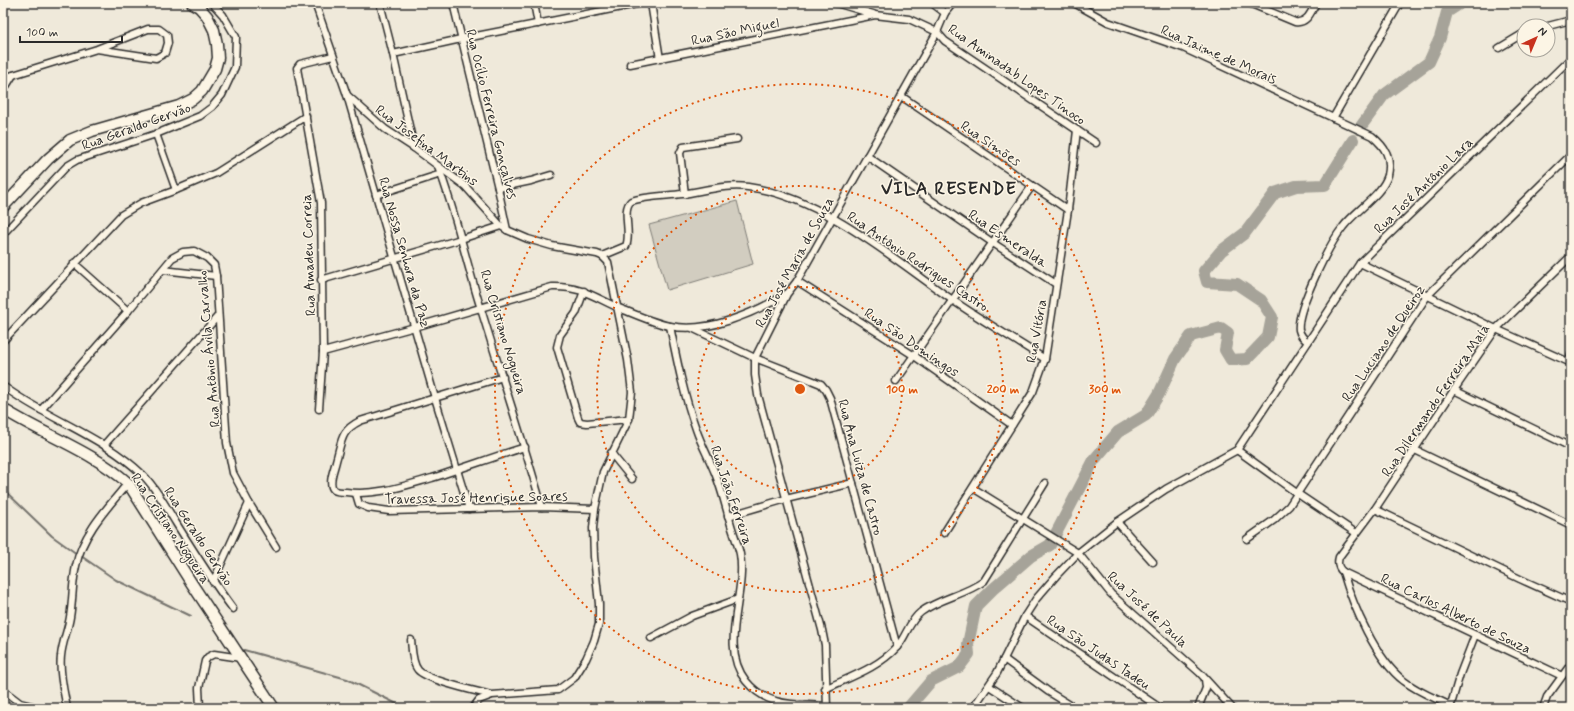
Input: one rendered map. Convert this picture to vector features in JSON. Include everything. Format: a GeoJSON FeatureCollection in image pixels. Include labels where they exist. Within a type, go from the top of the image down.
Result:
{"type":"FeatureCollection","features":[{"type":"Feature","properties":{"kind":"highway"},"geometry":{"type":"LineString","coordinates":[[3,207],[48,159],[70,140],[92,131],[179,106],[192,99],[202,91],[215,69],[218,58],[217,44],[214,30],[208,16],[199,7],[192,3]]}},
{"type":"Feature","properties":{"kind":"highway","name":"Rua Cristiano Nogueira"},"geometry":{"type":"LineString","coordinates":[[3,409],[20,420],[97,460],[117,473],[128,483],[192,584],[274,708]]}},
{"type":"Feature","properties":{"kind":"street","name":"Rua Geraldo Gervão"},"geometry":{"type":"LineString","coordinates":[[3,234],[67,166],[77,160],[156,134],[200,116],[212,107],[222,94],[235,67],[236,37],[223,15],[212,3]]}},
{"type":"Feature","properties":{"kind":"street","name":"Rua Nossa Senhora da Paz"},"geometry":{"type":"LineString","coordinates":[[315,3],[346,95],[395,258],[434,398],[469,509]]}},
{"type":"Feature","properties":{"kind":"street"},"geometry":{"type":"LineString","coordinates":[[380,3],[414,148]]}},
{"type":"Feature","properties":{"kind":"street","name":"Rua Ocílio Ferreira Gonçalves"},"geometry":{"type":"LineString","coordinates":[[453,3],[507,230]]}},
{"type":"Feature","properties":{"kind":"street"},"geometry":{"type":"LineString","coordinates":[[534,3],[538,24]]}},
{"type":"Feature","properties":{"kind":"street"},"geometry":{"type":"LineString","coordinates":[[393,54],[642,3]]}},
{"type":"Feature","properties":{"kind":"street"},"geometry":{"type":"LineString","coordinates":[[651,3],[660,59]]}},
{"type":"Feature","properties":{"kind":"street"},"geometry":{"type":"LineString","coordinates":[[836,3],[875,15]]}},
{"type":"Feature","properties":{"kind":"street","name":"Rua Aminadab Lopes Tinoco"},"geometry":{"type":"LineString","coordinates":[[932,3],[945,13],[937,32],[951,46],[1096,142]]}},
{"type":"Feature","properties":{"kind":"street"},"geometry":{"type":"LineString","coordinates":[[945,13],[953,3]]}},
{"type":"Feature","properties":{"kind":"street","name":"Rua Jaime de Morais"},"geometry":{"type":"LineString","coordinates":[[1074,3],[1108,22],[1183,48],[1372,136],[1381,143],[1388,153],[1390,165],[1388,176],[1382,186],[1352,216],[1342,229],[1313,281],[1307,295],[1299,325],[1301,334],[1308,342]]}},
{"type":"Feature","properties":{"kind":"street"},"geometry":{"type":"LineString","coordinates":[[1249,3],[1300,23],[1305,21],[1316,3]]}},
{"type":"Feature","properties":{"kind":"street"},"geometry":{"type":"LineString","coordinates":[[1333,118],[1400,3]]}},
{"type":"Feature","properties":{"kind":"street","name":"Rua São Miguel"},"geometry":{"type":"LineString","coordinates":[[630,64],[875,15],[908,19],[937,32]]}},
{"type":"Feature","properties":{"kind":"street"},"geometry":{"type":"LineString","coordinates":[[1556,24],[1571,20]]}},
{"type":"Feature","properties":{"kind":"street"},"geometry":{"type":"LineString","coordinates":[[3,78],[97,49],[148,29],[159,29],[167,35],[168,43],[165,53],[156,58],[140,57],[97,49]]}},
{"type":"Feature","properties":{"kind":"street","name":"Rua José Maria de Souza"},"geometry":{"type":"LineString","coordinates":[[826,707],[825,645],[822,630],[758,394],[755,376],[755,358],[787,294],[797,281],[937,32]]}},
{"type":"Feature","properties":{"kind":"street"},"geometry":{"type":"LineString","coordinates":[[1499,48],[1516,38]]}},
{"type":"Feature","properties":{"kind":"street","name":"Rua Amadeu Correia"},"geometry":{"type":"LineString","coordinates":[[319,409],[323,352],[321,203],[297,68],[300,64],[333,56]]}},
{"type":"Feature","properties":{"kind":"street","name":"Rua José Antônio Lara"},"geometry":{"type":"LineString","coordinates":[[1237,450],[1360,263],[1571,58]]}},
{"type":"Feature","properties":{"kind":"street"},"geometry":{"type":"LineString","coordinates":[[3,91],[13,75]]}},
{"type":"Feature","properties":{"kind":"street","name":"Rua Josefina Martins"},"geometry":{"type":"LineString","coordinates":[[346,95],[386,130],[414,148],[465,186],[501,226],[507,230],[528,239],[546,244],[602,256]]}},
{"type":"Feature","properties":{"kind":"street","name":"Rua Simões"},"geometry":{"type":"LineString","coordinates":[[901,96],[1068,210]]}},
{"type":"Feature","properties":{"kind":"street"},"geometry":{"type":"LineString","coordinates":[[3,341],[121,215],[141,203],[216,174],[306,116]]}},
{"type":"Feature","properties":{"kind":"street","name":"Rua Vitória"},"geometry":{"type":"LineString","coordinates":[[944,533],[1033,392],[1045,359],[1068,210],[1077,130]]}},
{"type":"Feature","properties":{"kind":"street"},"geometry":{"type":"LineString","coordinates":[[156,134],[176,190]]}},
{"type":"Feature","properties":{"kind":"street"},"geometry":{"type":"LineString","coordinates":[[685,194],[680,153],[682,147],[737,139]]}},
{"type":"Feature","properties":{"kind":"street","name":"Rua Luciano de Queiroz"},"geometry":{"type":"LineString","coordinates":[[1247,539],[1282,514],[1298,494],[1427,296],[1571,154]]}},
{"type":"Feature","properties":{"kind":"street","name":"Rua Esmeralda"},"geometry":{"type":"LineString","coordinates":[[868,156],[1056,284]]}},
{"type":"Feature","properties":{"kind":"street","name":"Rua Cristiano Nogueira"},"geometry":{"type":"LineString","coordinates":[[438,166],[461,239],[480,308],[525,447],[542,507]]}},
{"type":"Feature","properties":{"kind":"street"},"geometry":{"type":"LineString","coordinates":[[376,195],[441,174]]}},
{"type":"Feature","properties":{"kind":"street"},"geometry":{"type":"LineString","coordinates":[[498,188],[551,175]]}},
{"type":"Feature","properties":{"kind":"street"},"geometry":{"type":"LineString","coordinates":[[896,381],[952,300],[994,243],[1032,186]]}},
{"type":"Feature","properties":{"kind":"street","name":"Rua Antônio Rodrigues Castro"},"geometry":{"type":"LineString","coordinates":[[602,256],[626,246],[628,238],[627,207],[631,201],[726,187],[746,187],[782,195],[832,218],[880,248],[952,300],[1045,359]]}},
{"type":"Feature","properties":{"kind":"street"},"geometry":{"type":"LineString","coordinates":[[321,280],[501,226]]}},
{"type":"Feature","properties":{"kind":"street","name":"Rua Antônio Ávila Carvalho"},"geometry":{"type":"LineString","coordinates":[[41,410],[128,311],[172,258],[183,252],[194,252],[208,258],[214,265],[216,276],[227,443],[233,473],[249,503],[276,547]]}},
{"type":"Feature","properties":{"kind":"street"},"geometry":{"type":"LineString","coordinates":[[473,708],[479,700],[492,695],[558,690],[574,678],[594,641],[599,624],[599,604],[594,557],[594,509],[603,472],[629,419],[632,392],[628,360],[608,262],[602,256]]}},
{"type":"Feature","properties":{"kind":"street","name":"Rua Dilermando Ferreira Maia"},"geometry":{"type":"LineString","coordinates":[[1342,571],[1338,566],[1339,557],[1375,509],[1496,330],[1571,256]]}},
{"type":"Feature","properties":{"kind":"street"},"geometry":{"type":"LineString","coordinates":[[1360,263],[1496,330],[1570,363],[1571,354]]}},
{"type":"Feature","properties":{"kind":"street"},"geometry":{"type":"LineString","coordinates":[[74,264],[128,311]]}},
{"type":"Feature","properties":{"kind":"street"},"geometry":{"type":"LineString","coordinates":[[163,270],[216,276]]}},
{"type":"Feature","properties":{"kind":"street","name":"Rua São Domingos"},"geometry":{"type":"LineString","coordinates":[[797,281],[913,355],[1012,425]]}},
{"type":"Feature","properties":{"kind":"street"},"geometry":{"type":"LineString","coordinates":[[323,352],[552,287],[562,287],[584,291],[618,308],[670,326],[692,328],[747,314],[770,304],[787,294]]}},
{"type":"Feature","properties":{"kind":"street"},"geometry":{"type":"LineString","coordinates":[[584,291],[576,313],[560,335],[557,347],[578,418],[580,422],[587,423],[629,419]]}},
{"type":"Feature","properties":{"kind":"street"},"geometry":{"type":"LineString","coordinates":[[104,445],[218,316]]}},
{"type":"Feature","properties":{"kind":"street","name":"Rua João Ferreira"},"geometry":{"type":"LineString","coordinates":[[670,326],[689,409],[696,431],[715,474],[740,554],[740,577],[734,636],[734,655],[738,669],[746,681],[754,689],[769,699],[784,704],[826,707]]}},
{"type":"Feature","properties":{"kind":"street","name":"Rua Ana Luiza de Castro"},"geometry":{"type":"LineString","coordinates":[[692,328],[755,358],[821,384],[826,390],[830,398],[897,647]]}},
{"type":"Feature","properties":{"kind":"street"},"geometry":{"type":"LineString","coordinates":[[503,377],[360,421],[350,426],[341,442],[332,475],[332,487],[334,490],[340,492],[356,494],[388,491],[525,447]]}},
{"type":"Feature","properties":{"kind":"street","name":"Rua Geraldo Gervão"},"geometry":{"type":"LineString","coordinates":[[3,386],[41,410],[104,445],[123,458],[144,476],[157,493],[212,582],[233,609]]}},
{"type":"Feature","properties":{"kind":"street"},"geometry":{"type":"LineString","coordinates":[[1454,390],[1571,447]]}},
{"type":"Feature","properties":{"kind":"street"},"geometry":{"type":"LineString","coordinates":[[972,708],[989,686],[1025,616],[1044,590],[1078,553],[1117,522],[1160,492],[1237,450],[1356,533]]}},
{"type":"Feature","properties":{"kind":"street"},"geometry":{"type":"LineString","coordinates":[[1415,450],[1571,525]]}},
{"type":"Feature","properties":{"kind":"street"},"geometry":{"type":"LineString","coordinates":[[611,453],[632,479]]}},
{"type":"Feature","properties":{"kind":"street"},"geometry":{"type":"LineString","coordinates":[[728,516],[853,482]]}},
{"type":"Feature","properties":{"kind":"street"},"geometry":{"type":"LineString","coordinates":[[67,708],[63,689],[61,656],[72,606],[76,564],[82,546],[112,502],[128,483]]}},
{"type":"Feature","properties":{"kind":"street"},"geometry":{"type":"LineString","coordinates":[[825,689],[876,664],[897,647],[911,623],[920,612],[974,588],[988,575],[1045,483]]}},
{"type":"Feature","properties":{"kind":"street","name":"Rua José de Paula"},"geometry":{"type":"LineString","coordinates":[[973,488],[1078,553],[1110,594],[1205,679],[1232,708]]}},
{"type":"Feature","properties":{"kind":"street","name":"Travessa José Henrique Soares"},"geometry":{"type":"LineString","coordinates":[[356,494],[359,504],[368,508],[389,511],[542,507],[594,509]]}},
{"type":"Feature","properties":{"kind":"street"},"geometry":{"type":"LineString","coordinates":[[212,582],[249,503]]}},
{"type":"Feature","properties":{"kind":"street"},"geometry":{"type":"LineString","coordinates":[[1375,509],[1571,602]]}},
{"type":"Feature","properties":{"kind":"street"},"geometry":{"type":"LineString","coordinates":[[1117,522],[1153,562]]}},
{"type":"Feature","properties":{"kind":"street"},"geometry":{"type":"LineString","coordinates":[[1342,571],[1350,595],[1362,621],[1389,667],[1416,689],[1450,707],[1460,674],[1475,635]]}},
{"type":"Feature","properties":{"kind":"street","name":"Rua Carlos Alberto de Souza"},"geometry":{"type":"LineString","coordinates":[[1342,571],[1562,676]]}},
{"type":"Feature","properties":{"kind":"street"},"geometry":{"type":"LineString","coordinates":[[651,638],[692,616],[738,600]]}},
{"type":"Feature","properties":{"kind":"street","name":"Rua São Judas Tadeu"},"geometry":{"type":"LineString","coordinates":[[1025,616],[1160,708]]}},
{"type":"Feature","properties":{"kind":"street"},"geometry":{"type":"LineString","coordinates":[[411,640],[415,666],[419,672],[454,686],[492,695]]}},
{"type":"Feature","properties":{"kind":"street"},"geometry":{"type":"LineString","coordinates":[[200,708],[199,688],[205,662],[208,657],[214,654],[241,658]]}},
{"type":"Feature","properties":{"kind":"street"},"geometry":{"type":"LineString","coordinates":[[1004,659],[1049,692],[1075,708]]}},
{"type":"Feature","properties":{"kind":"street"},"geometry":{"type":"LineString","coordinates":[[1543,708],[1547,697],[1571,664]]}},
{"type":"Feature","properties":{"kind":"street"},"geometry":{"type":"LineString","coordinates":[[1198,708],[1206,688],[1205,679]]}},
{"type":"Feature","properties":{"kind":"street"},"geometry":{"type":"LineString","coordinates":[[989,686],[1023,708]]}},
{"type":"Feature","properties":{"kind":"street"},"geometry":{"type":"LineString","coordinates":[[3,690],[19,706],[40,708]]}},
{"type":"Feature","properties":{"kind":"shaded area"},"geometry":{"type":"Polygon","coordinates":[[[737,201],[753,264],[667,290],[649,225],[737,201]]]}},
{"type":"Feature","properties":{"kind":"waterway"},"geometry":{"type":"LineString","coordinates":[[1359,129],[1384,95],[1429,62],[1440,38],[1447,12],[1461,3]]}},
{"type":"Feature","properties":{"kind":"waterway"},"geometry":{"type":"LineString","coordinates":[[908,708],[931,681],[959,667],[969,654],[968,644],[976,606],[1031,556],[1050,545],[1094,460],[1118,432],[1146,415],[1159,394],[1175,359],[1191,336],[1221,328],[1228,333],[1225,350],[1231,360],[1247,359],[1268,337],[1272,317],[1261,300],[1237,284],[1207,282],[1204,271],[1221,251],[1245,233],[1275,193],[1296,186],[1325,185],[1353,140]]}},
{"type":"Feature","properties":{"kind":"waterway"},"geometry":{"type":"LineString","coordinates":[[3,489],[52,536],[77,554]]}},
{"type":"Feature","properties":{"kind":"waterway"},"geometry":{"type":"LineString","coordinates":[[81,556],[116,580],[191,616]]}},
{"type":"Feature","properties":{"kind":"waterway"},"geometry":{"type":"LineString","coordinates":[[244,650],[347,679],[405,708]]}},
{"type":"Feature","properties":{"kind":"district","name":"VILA RESENDE"},"geometry":{"type":"Point","coordinates":[949,188]}}]}
